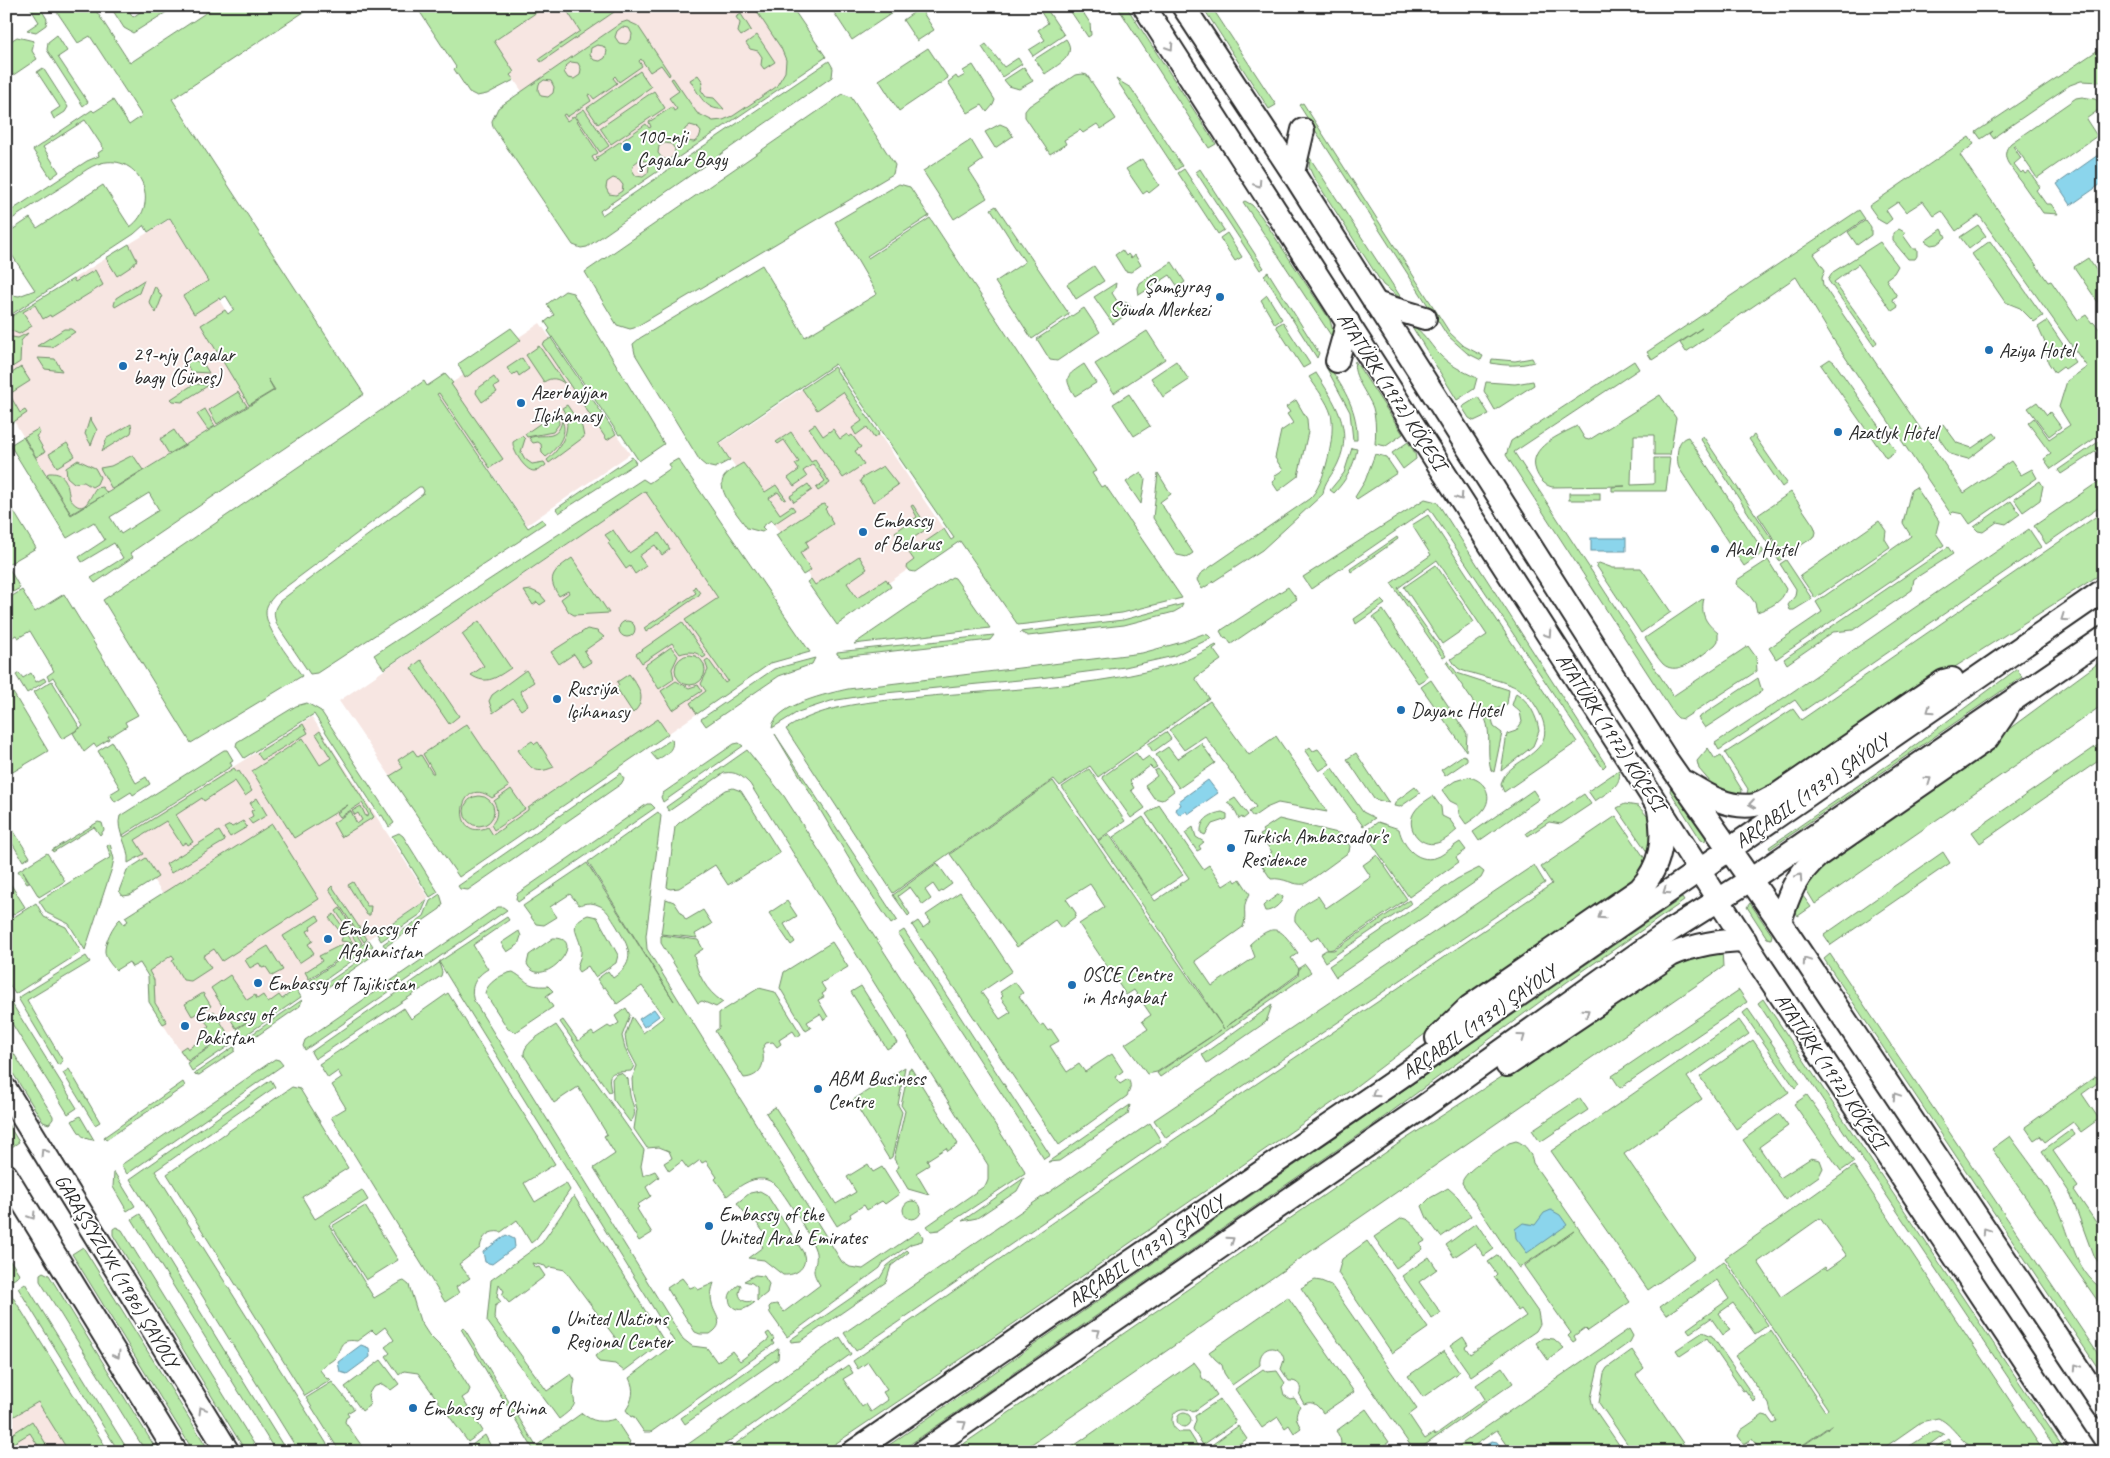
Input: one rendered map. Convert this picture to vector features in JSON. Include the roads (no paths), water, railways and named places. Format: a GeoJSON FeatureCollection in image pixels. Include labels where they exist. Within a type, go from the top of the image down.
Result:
{"type":"FeatureCollection","features":[{"type":"Feature","properties":{"kind":"main road","name":"ATATÜRK (1972) KÖÇESI"},"geometry":{"type":"LineString","coordinates":[[1144,6],[1718,900],[2085,1452]]}},
{"type":"Feature","properties":{"kind":"main road","name":"ATATÜRK (1972) KÖÇESI"},"geometry":{"type":"LineString","coordinates":[[1183,6],[1294,173],[1375,303],[1680,779],[1780,922],[2104,1407]]}},
{"type":"Feature","properties":{"kind":"main road"},"geometry":{"type":"LineString","coordinates":[[1294,173],[1303,130]]}},
{"type":"Feature","properties":{"kind":"main road"},"geometry":{"type":"LineString","coordinates":[[1375,303],[1426,318]]}},
{"type":"Feature","properties":{"kind":"main road"},"geometry":{"type":"LineString","coordinates":[[1337,361],[1348,322]]}},
{"type":"Feature","properties":{"kind":"main road","name":"ARÇABIL (1939) ŞAÝOLY"},"geometry":{"type":"LineString","coordinates":[[853,1452],[1396,1080],[2104,590]]}},
{"type":"Feature","properties":{"kind":"main road","name":"ARÇABIL (1939) ŞAÝOLY"},"geometry":{"type":"LineString","coordinates":[[923,1452],[1423,1107],[1671,930],[1750,880],[2104,638]]}},
{"type":"Feature","properties":{"kind":"main road"},"geometry":{"type":"LineString","coordinates":[[1680,779],[1707,796],[1722,802],[1739,806],[1756,805],[1777,795],[1944,681],[1990,669]]}},
{"type":"Feature","properties":{"kind":"main road"},"geometry":{"type":"LineString","coordinates":[[1780,922],[1794,883],[1806,867],[1820,855],[1987,739],[2013,701]]}},
{"type":"Feature","properties":{"kind":"main road"},"geometry":{"type":"LineString","coordinates":[[1396,1080],[1469,1007],[1640,889],[1648,880],[1659,860],[1662,836],[1658,806]]}},
{"type":"Feature","properties":{"kind":"main road"},"geometry":{"type":"LineString","coordinates":[[1423,1107],[1501,1069],[1672,955],[1709,942],[1745,940]]}},
{"type":"Feature","properties":{"kind":"main road","name":"GARAŞSYZLYK (1986) ŞAÝOLY"},"geometry":{"type":"LineString","coordinates":[[6,1090],[228,1452]]}},
{"type":"Feature","properties":{"kind":"main road"},"geometry":{"type":"LineString","coordinates":[[6,1175],[176,1452]]}},
{"type":"Feature","properties":{"kind":"water"},"geometry":{"type":"Polygon","coordinates":[[[2098,155],[2104,165],[2104,182],[2071,205],[2057,184],[2098,155]]]}},
{"type":"Feature","properties":{"kind":"water"},"geometry":{"type":"Polygon","coordinates":[[[1591,538],[1626,538],[1626,551],[1591,551],[1591,538]]]}},
{"type":"Feature","properties":{"kind":"water"},"geometry":{"type":"Polygon","coordinates":[[[1208,780],[1218,793],[1188,814],[1186,811],[1180,815],[1175,809],[1181,805],[1179,801],[1208,780]]]}},
{"type":"Feature","properties":{"kind":"water"},"geometry":{"type":"Polygon","coordinates":[[[654,1009],[659,1016],[644,1027],[639,1019],[654,1009]]]}},
{"type":"Feature","properties":{"kind":"water"},"geometry":{"type":"Polygon","coordinates":[[[1551,1210],[1560,1215],[1567,1225],[1527,1253],[1516,1238],[1515,1229],[1523,1223],[1535,1225],[1544,1213],[1551,1210]]]}},
{"type":"Feature","properties":{"kind":"water"},"geometry":{"type":"Polygon","coordinates":[[[506,1235],[514,1239],[515,1247],[492,1264],[485,1262],[483,1252],[506,1235]]]}},
{"type":"Feature","properties":{"kind":"water"},"geometry":{"type":"Polygon","coordinates":[[[361,1345],[369,1348],[370,1357],[347,1374],[340,1372],[338,1362],[361,1345]]]}},
{"type":"Feature","properties":{"kind":"water"},"geometry":{"type":"Polygon","coordinates":[[[1492,1441],[1497,1442],[1504,1452],[1476,1452],[1492,1441]]]}},
{"type":"Feature","properties":{"kind":"place","name":"100-nji Çagalar Bagy"},"geometry":{"type":"Point","coordinates":[627,147]}},
{"type":"Feature","properties":{"kind":"place","name":"Şamçyrag Söwda Merkezi"},"geometry":{"type":"Point","coordinates":[1220,297]}},
{"type":"Feature","properties":{"kind":"place","name":"Aziya Hotel"},"geometry":{"type":"Point","coordinates":[1989,350]}},
{"type":"Feature","properties":{"kind":"place","name":"29-njy Çagalar bagy (Güneş)"},"geometry":{"type":"Point","coordinates":[123,366]}},
{"type":"Feature","properties":{"kind":"place","name":"Azerbaýjan Ilçihanasy"},"geometry":{"type":"Point","coordinates":[521,403]}},
{"type":"Feature","properties":{"kind":"place","name":"Azatlyk Hotel"},"geometry":{"type":"Point","coordinates":[1838,432]}},
{"type":"Feature","properties":{"kind":"place","name":"Embassy of Belarus"},"geometry":{"type":"Point","coordinates":[863,532]}},
{"type":"Feature","properties":{"kind":"place","name":"Ahal Hotel"},"geometry":{"type":"Point","coordinates":[1715,549]}},
{"type":"Feature","properties":{"kind":"place","name":"Russiýa lçihanasy"},"geometry":{"type":"Point","coordinates":[557,699]}},
{"type":"Feature","properties":{"kind":"place","name":"Dayanc Hotel"},"geometry":{"type":"Point","coordinates":[1401,710]}},
{"type":"Feature","properties":{"kind":"place","name":"Turkish Ambassador's Residence"},"geometry":{"type":"Point","coordinates":[1231,848]}},
{"type":"Feature","properties":{"kind":"place","name":"Embassy of Afghanistan"},"geometry":{"type":"Point","coordinates":[328,939]}},
{"type":"Feature","properties":{"kind":"place","name":"Embassy of Tajikistan"},"geometry":{"type":"Point","coordinates":[258,983]}},
{"type":"Feature","properties":{"kind":"place","name":"OSCE Centre in Ashgabat"},"geometry":{"type":"Point","coordinates":[1072,985]}},
{"type":"Feature","properties":{"kind":"place","name":"Embassy of Pakistan"},"geometry":{"type":"Point","coordinates":[185,1026]}},
{"type":"Feature","properties":{"kind":"place","name":"ABM Business Centre"},"geometry":{"type":"Point","coordinates":[818,1089]}},
{"type":"Feature","properties":{"kind":"place","name":"Embassy of the United Arab Emirates"},"geometry":{"type":"Point","coordinates":[709,1226]}},
{"type":"Feature","properties":{"kind":"place","name":"United Nations Regional Center"},"geometry":{"type":"Point","coordinates":[556,1330]}},
{"type":"Feature","properties":{"kind":"place","name":"Embassy of China"},"geometry":{"type":"Point","coordinates":[413,1408]}}]}
